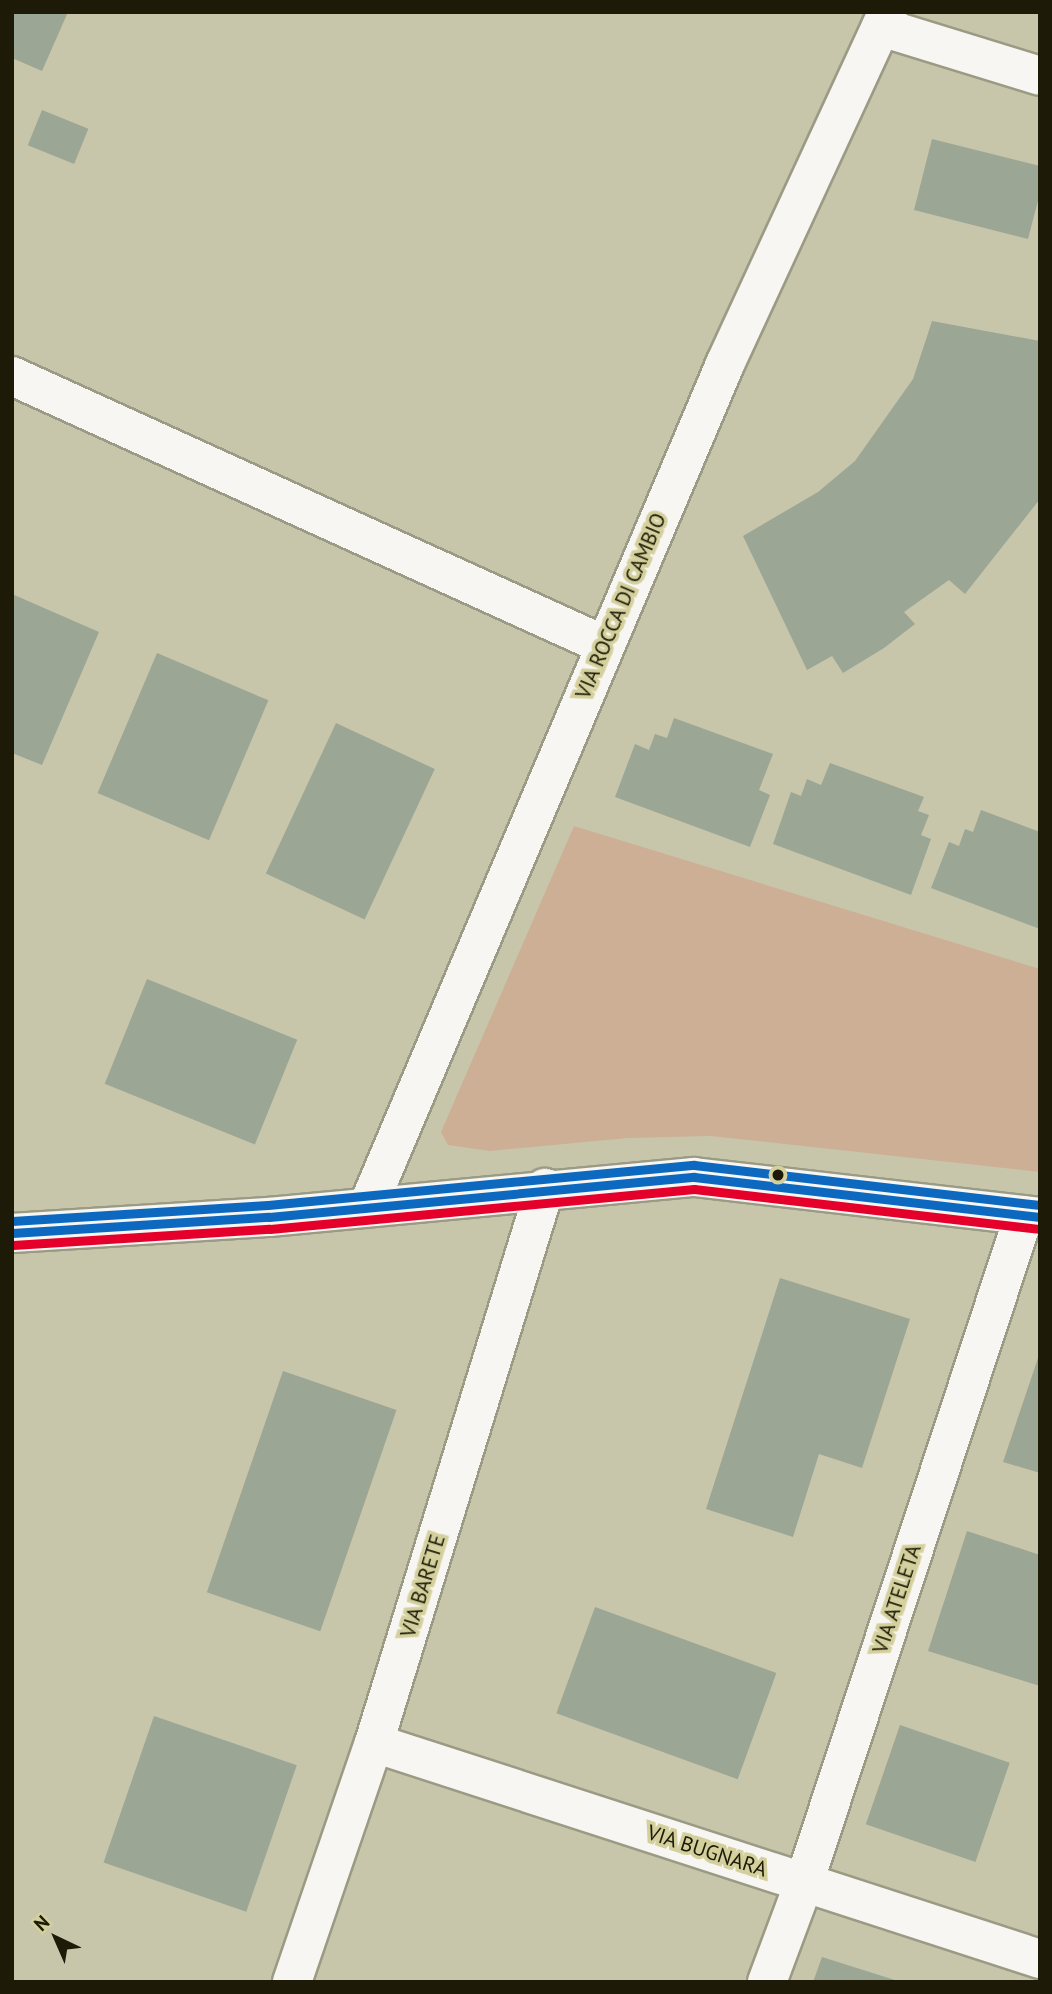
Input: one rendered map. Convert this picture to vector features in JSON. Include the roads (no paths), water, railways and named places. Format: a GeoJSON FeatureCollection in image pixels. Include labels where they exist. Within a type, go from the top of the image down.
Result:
{"type":"FeatureCollection","features":[{"type":"Feature","properties":{"kind":"street"},"geometry":{"type":"LineString","coordinates":[[885,20],[1040,76]]}},
{"type":"Feature","properties":{"kind":"street","name":"VIA ROCCA DI CAMBIO"},"geometry":{"type":"LineString","coordinates":[[368,1206],[725,364],[885,20]]}},
{"type":"Feature","properties":{"kind":"street"},"geometry":{"type":"LineString","coordinates":[[15,383],[604,645]]}},
{"type":"Feature","properties":{"kind":"street"},"geometry":{"type":"LineString","coordinates":[[12,1233],[368,1206],[671,1177],[740,1179],[1032,1217]]}},
{"type":"Feature","properties":{"kind":"street","name":"VIA BARETE"},"geometry":{"type":"LineString","coordinates":[[292,1982],[374,1743],[545,1188]]}},
{"type":"Feature","properties":{"kind":"street","name":"VIA ATELETA"},"geometry":{"type":"LineString","coordinates":[[767,1982],[804,1882],[1032,1217]]}},
{"type":"Feature","properties":{"kind":"street","name":"VIA BUGNARA"},"geometry":{"type":"LineString","coordinates":[[374,1743],[1040,1959]]}}]}
